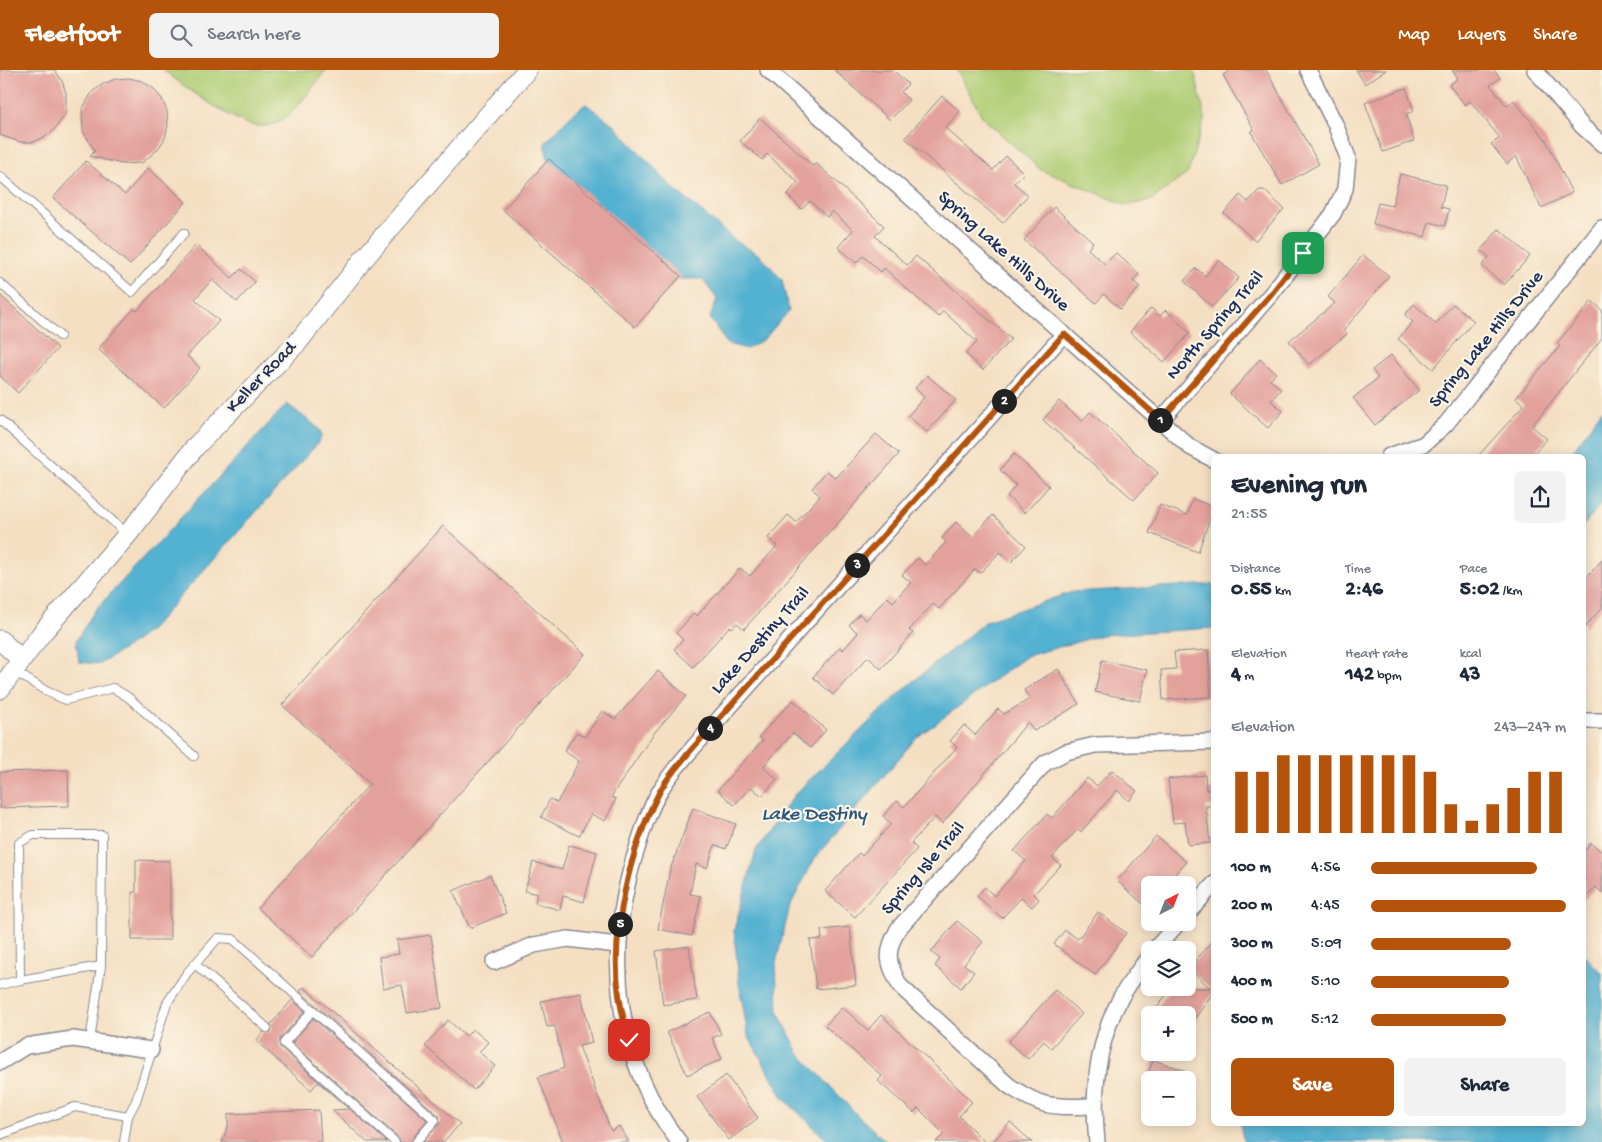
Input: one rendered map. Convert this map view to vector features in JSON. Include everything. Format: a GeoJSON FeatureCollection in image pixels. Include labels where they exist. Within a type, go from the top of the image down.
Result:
{"type":"FeatureCollection","features":[{"type":"Feature","properties":{"kind":"street","name":"Keller Road"},"geometry":{"type":"LineString","coordinates":[[9,675],[42,633],[128,534],[194,447],[298,342],[367,255],[527,70]]}},
{"type":"Feature","properties":{"kind":"street","name":"Spring Lake Hills Drive"},"geometry":{"type":"LineString","coordinates":[[768,70],[1190,447],[1211,458]]}},
{"type":"Feature","properties":{"kind":"street","name":"North Spring Trail"},"geometry":{"type":"LineString","coordinates":[[1161,420],[1272,293],[1333,214],[1345,189],[1348,158],[1336,126],[1308,70]]}},
{"type":"Feature","properties":{"kind":"street"},"geometry":{"type":"LineString","coordinates":[[1535,70],[1546,86],[1582,126],[1602,144]]}},
{"type":"Feature","properties":{"kind":"street","name":"Spring Lake Hills Drive"},"geometry":{"type":"LineString","coordinates":[[1395,454],[1424,444],[1446,424],[1602,228]]}},
{"type":"Feature","properties":{"kind":"street","name":"Lake Destiny Trail"},"geometry":{"type":"LineString","coordinates":[[679,1142],[646,1090],[629,1040],[618,994],[617,945],[625,890],[641,836],[660,790],[692,749],[1064,334]]}},
{"type":"Feature","properties":{"kind":"street"},"geometry":{"type":"LineString","coordinates":[[0,640],[9,675]]}},
{"type":"Feature","properties":{"kind":"street"},"geometry":{"type":"LineString","coordinates":[[1586,721],[1602,721]]}},
{"type":"Feature","properties":{"kind":"street","name":"Spring Isle Trail"},"geometry":{"type":"LineString","coordinates":[[1093,1106],[1050,1107],[1028,1098],[1008,1085],[900,986],[890,967],[888,947],[898,929],[1045,763],[1066,752],[1095,745],[1211,742]]}},
{"type":"Feature","properties":{"kind":"street"},"geometry":{"type":"LineString","coordinates":[[1196,904],[1211,887]]}},
{"type":"Feature","properties":{"kind":"street"},"geometry":{"type":"LineString","coordinates":[[1162,941],[1171,931]]}},
{"type":"Feature","properties":{"kind":"street"},"geometry":{"type":"LineString","coordinates":[[494,962],[534,945],[568,939],[617,945]]}},
{"type":"Feature","properties":{"kind":"street"},"geometry":{"type":"LineString","coordinates":[[1097,1142],[1093,1106],[1104,1042],[1120,1000],[1141,968]]}},
{"type":"Feature","properties":{"kind":"street"},"geometry":{"type":"LineString","coordinates":[[0,1062],[26,1046],[73,1039],[151,1050]]}},
{"type":"Feature","properties":{"kind":"lane"},"geometry":{"type":"LineString","coordinates":[[0,176],[132,292],[184,233]]}},
{"type":"Feature","properties":{"kind":"lane"},"geometry":{"type":"LineString","coordinates":[[0,283],[60,336]]}},
{"type":"Feature","properties":{"kind":"lane"},"geometry":{"type":"LineString","coordinates":[[0,420],[128,534]]}},
{"type":"Feature","properties":{"kind":"lane"},"geometry":{"type":"LineString","coordinates":[[9,675],[66,700],[113,688],[128,697],[194,756]]}},
{"type":"Feature","properties":{"kind":"lane"},"geometry":{"type":"LineString","coordinates":[[20,980],[19,843],[32,834],[102,835],[101,966],[90,1041]]}},
{"type":"Feature","properties":{"kind":"lane"},"geometry":{"type":"LineString","coordinates":[[124,1142],[128,1116],[136,1101],[167,1003],[195,964],[218,938],[233,939],[434,1120],[416,1142]]}},
{"type":"Feature","properties":{"kind":"lane"},"geometry":{"type":"LineString","coordinates":[[195,964],[267,1028]]}},
{"type":"Feature","properties":{"kind":"lane"},"geometry":{"type":"LineString","coordinates":[[0,985],[101,966]]}},
{"type":"Feature","properties":{"kind":"lane"},"geometry":{"type":"LineString","coordinates":[[312,1010],[284,1044],[395,1142]]}},
{"type":"Feature","properties":{"kind":"lane"},"geometry":{"type":"LineString","coordinates":[[0,1134],[75,1107],[128,1116]]}},
{"type":"Feature","properties":{"kind":"green space"},"geometry":{"type":"Polygon","coordinates":[[[163,70],[326,70],[290,114],[277,123],[254,126],[226,113],[163,70]]]}},
{"type":"Feature","properties":{"kind":"green space"},"geometry":{"type":"Polygon","coordinates":[[[957,70],[1194,70],[1205,117],[1188,173],[1150,201],[1126,205],[1041,170],[983,118],[957,70]]]}},
{"type":"Feature","properties":{"kind":"water"},"geometry":{"type":"Polygon","coordinates":[[[586,104],[614,125],[673,188],[736,241],[761,256],[782,280],[789,311],[764,339],[747,349],[727,344],[710,318],[717,299],[702,279],[680,279],[548,163],[545,143],[573,113],[586,104]]]}},
{"type":"Feature","properties":{"kind":"water"},"geometry":{"type":"Polygon","coordinates":[[[287,404],[316,426],[322,434],[318,443],[151,629],[129,646],[100,664],[79,662],[76,641],[95,610],[287,404]]]}},
{"type":"Feature","properties":{"kind":"water"},"geometry":{"type":"Polygon","coordinates":[[[1602,410],[1602,503],[1586,523],[1586,454],[1570,454],[1602,410]]]}},
{"type":"Feature","properties":{"kind":"water","name":"Lake Destiny"},"geometry":{"type":"Polygon","coordinates":[[[1211,584],[1211,628],[1102,635],[1027,656],[916,738],[815,858],[790,906],[776,963],[778,1011],[799,1053],[858,1116],[887,1142],[829,1142],[784,1099],[748,1036],[739,984],[734,930],[756,850],[795,794],[896,696],[986,621],[1072,592],[1211,584]]]}},
{"type":"Feature","properties":{"kind":"water"},"geometry":{"type":"Polygon","coordinates":[[[1586,957],[1602,973],[1602,1142],[1244,1142],[1240,1126],[1586,1126],[1586,957]]]}},
{"type":"Feature","properties":{"kind":"building"},"geometry":{"type":"Polygon","coordinates":[[[0,70],[55,70],[62,81],[66,93],[66,113],[55,129],[45,137],[33,142],[20,142],[0,135],[0,70]]]}},
{"type":"Feature","properties":{"kind":"building"},"geometry":{"type":"Polygon","coordinates":[[[834,70],[893,70],[908,84],[901,92],[909,100],[890,120],[834,70]]]}},
{"type":"Feature","properties":{"kind":"building"},"geometry":{"type":"Polygon","coordinates":[[[1231,70],[1266,70],[1319,164],[1282,185],[1251,132],[1254,130],[1223,75],[1231,70]]]}},
{"type":"Feature","properties":{"kind":"building"},"geometry":{"type":"Polygon","coordinates":[[[1356,70],[1386,70],[1365,84],[1356,70]]]}},
{"type":"Feature","properties":{"kind":"building"},"geometry":{"type":"Polygon","coordinates":[[[1452,70],[1494,70],[1500,78],[1490,85],[1507,106],[1514,100],[1546,140],[1572,193],[1541,208],[1516,156],[1507,164],[1491,144],[1500,138],[1470,101],[1465,105],[1449,85],[1458,78],[1452,70]]]}},
{"type":"Feature","properties":{"kind":"building"},"geometry":{"type":"Polygon","coordinates":[[[129,78],[142,81],[153,88],[162,99],[167,111],[168,125],[165,138],[158,149],[142,163],[122,164],[90,156],[95,151],[83,131],[82,110],[92,92],[103,84],[115,79],[129,78]]]}},
{"type":"Feature","properties":{"kind":"building"},"geometry":{"type":"Polygon","coordinates":[[[1406,88],[1414,111],[1406,114],[1414,141],[1383,152],[1365,103],[1406,88]]]}},
{"type":"Feature","properties":{"kind":"building"},"geometry":{"type":"Polygon","coordinates":[[[942,96],[960,111],[945,128],[993,170],[1006,156],[1024,173],[1014,183],[1028,195],[1003,223],[905,138],[942,96]]]}},
{"type":"Feature","properties":{"kind":"building"},"geometry":{"type":"Polygon","coordinates":[[[760,118],[813,166],[816,163],[884,226],[875,236],[907,265],[916,256],[1011,339],[983,370],[966,354],[977,342],[943,311],[938,317],[884,268],[881,272],[863,256],[856,263],[838,247],[853,230],[832,211],[827,217],[810,201],[802,209],[787,195],[798,182],[767,154],[762,160],[740,141],[760,118]]]}},
{"type":"Feature","properties":{"kind":"building"},"geometry":{"type":"Polygon","coordinates":[[[549,159],[681,276],[635,327],[503,210],[549,159]]]}},
{"type":"Feature","properties":{"kind":"building"},"geometry":{"type":"Polygon","coordinates":[[[86,161],[125,195],[148,168],[186,202],[130,265],[53,198],[86,161]]]}},
{"type":"Feature","properties":{"kind":"building"},"geometry":{"type":"Polygon","coordinates":[[[1400,174],[1446,185],[1441,207],[1449,209],[1445,226],[1429,222],[1425,237],[1373,224],[1378,203],[1392,206],[1400,174]]]}},
{"type":"Feature","properties":{"kind":"building"},"geometry":{"type":"Polygon","coordinates":[[[1259,190],[1264,190],[1284,209],[1255,241],[1224,213],[1240,195],[1248,202],[1259,190]]]}},
{"type":"Feature","properties":{"kind":"building"},"geometry":{"type":"Polygon","coordinates":[[[1054,207],[1093,242],[1088,249],[1105,264],[1116,253],[1139,274],[1133,281],[1140,287],[1120,309],[1104,294],[1096,303],[1024,240],[1054,207]]]}},
{"type":"Feature","properties":{"kind":"building"},"geometry":{"type":"Polygon","coordinates":[[[1499,229],[1530,256],[1504,285],[1482,266],[1489,257],[1481,250],[1499,229]]]}},
{"type":"Feature","properties":{"kind":"building"},"geometry":{"type":"Polygon","coordinates":[[[196,245],[232,278],[241,269],[255,282],[237,302],[212,280],[195,299],[219,321],[187,356],[200,368],[164,408],[98,349],[134,309],[137,311],[196,245]]]}},
{"type":"Feature","properties":{"kind":"building"},"geometry":{"type":"Polygon","coordinates":[[[1363,255],[1389,276],[1344,330],[1347,334],[1309,365],[1289,341],[1335,303],[1328,297],[1363,255]]]}},
{"type":"Feature","properties":{"kind":"building"},"geometry":{"type":"Polygon","coordinates":[[[1219,260],[1239,278],[1212,307],[1184,281],[1196,268],[1205,276],[1219,260]]]}},
{"type":"Feature","properties":{"kind":"building"},"geometry":{"type":"Polygon","coordinates":[[[0,295],[58,348],[18,393],[0,376],[0,295]]]}},
{"type":"Feature","properties":{"kind":"building"},"geometry":{"type":"Polygon","coordinates":[[[1592,301],[1602,310],[1602,338],[1532,426],[1547,439],[1533,454],[1480,454],[1524,405],[1516,398],[1560,346],[1557,343],[1592,301]]]}},
{"type":"Feature","properties":{"kind":"building"},"geometry":{"type":"Polygon","coordinates":[[[1414,304],[1436,324],[1453,304],[1474,321],[1433,369],[1398,339],[1413,322],[1405,315],[1414,304]]]}},
{"type":"Feature","properties":{"kind":"building"},"geometry":{"type":"Polygon","coordinates":[[[1151,308],[1160,316],[1166,310],[1190,333],[1164,362],[1130,332],[1151,308]]]}},
{"type":"Feature","properties":{"kind":"building"},"geometry":{"type":"Polygon","coordinates":[[[1391,355],[1419,390],[1375,425],[1353,398],[1378,378],[1372,370],[1391,355]]]}},
{"type":"Feature","properties":{"kind":"building"},"geometry":{"type":"Polygon","coordinates":[[[1260,359],[1276,373],[1270,380],[1281,389],[1271,401],[1283,411],[1268,428],[1230,394],[1260,359]]]}},
{"type":"Feature","properties":{"kind":"building"},"geometry":{"type":"Polygon","coordinates":[[[927,375],[956,400],[927,432],[908,416],[924,397],[915,388],[927,375]]]}},
{"type":"Feature","properties":{"kind":"building"},"geometry":{"type":"Polygon","coordinates":[[[1059,401],[1082,421],[1090,412],[1158,473],[1134,500],[1043,420],[1059,401]]]}},
{"type":"Feature","properties":{"kind":"building"},"geometry":{"type":"Polygon","coordinates":[[[876,434],[899,454],[744,629],[737,623],[732,628],[730,626],[693,667],[674,649],[683,640],[676,633],[694,613],[697,616],[740,568],[750,576],[777,546],[768,538],[788,515],[796,522],[820,496],[812,488],[827,471],[836,478],[876,434]]]}},
{"type":"Feature","properties":{"kind":"building"},"geometry":{"type":"Polygon","coordinates":[[[1014,454],[1049,486],[1025,513],[1007,496],[1016,485],[1000,470],[1014,454]]]}},
{"type":"Feature","properties":{"kind":"building"},"geometry":{"type":"Polygon","coordinates":[[[1193,499],[1211,506],[1211,515],[1198,552],[1149,533],[1160,505],[1187,515],[1193,499]]]}},
{"type":"Feature","properties":{"kind":"building"},"geometry":{"type":"Polygon","coordinates":[[[993,515],[1026,546],[1011,562],[1000,552],[980,573],[975,569],[939,609],[933,604],[909,630],[913,633],[881,669],[868,657],[833,695],[813,677],[840,647],[843,650],[858,633],[849,625],[859,614],[866,620],[887,597],[893,602],[911,582],[902,575],[918,558],[925,565],[946,542],[942,538],[956,522],[972,537],[993,515]]]}},
{"type":"Feature","properties":{"kind":"building"},"geometry":{"type":"Polygon","coordinates":[[[443,526],[585,654],[312,957],[258,908],[370,784],[282,705],[443,526]]]}},
{"type":"Feature","properties":{"kind":"building"},"geometry":{"type":"Polygon","coordinates":[[[1602,560],[1602,608],[1586,626],[1586,578],[1602,560]]]}},
{"type":"Feature","properties":{"kind":"building"},"geometry":{"type":"Polygon","coordinates":[[[1208,650],[1211,697],[1163,700],[1161,670],[1176,669],[1174,652],[1208,650]]]}},
{"type":"Feature","properties":{"kind":"building"},"geometry":{"type":"Polygon","coordinates":[[[1102,660],[1147,670],[1140,701],[1095,692],[1102,660]]]}},
{"type":"Feature","properties":{"kind":"building"},"geometry":{"type":"Polygon","coordinates":[[[1058,669],[1079,704],[1034,731],[1028,722],[942,824],[935,817],[911,843],[917,849],[855,917],[825,891],[859,853],[862,856],[891,824],[883,816],[897,801],[904,807],[957,747],[950,741],[964,725],[975,735],[998,709],[1004,714],[1030,699],[1024,690],[1058,669]]]}},
{"type":"Feature","properties":{"kind":"building"},"geometry":{"type":"Polygon","coordinates":[[[658,671],[686,696],[654,733],[611,797],[616,799],[605,821],[591,814],[579,836],[541,817],[550,799],[557,803],[579,761],[564,751],[577,732],[585,737],[602,711],[615,719],[658,671]]]}},
{"type":"Feature","properties":{"kind":"building"},"geometry":{"type":"Polygon","coordinates":[[[793,700],[826,730],[810,748],[793,733],[763,767],[777,779],[762,796],[751,787],[734,805],[718,790],[763,740],[759,737],[793,700]]]}},
{"type":"Feature","properties":{"kind":"building"},"geometry":{"type":"Polygon","coordinates":[[[68,770],[69,806],[0,808],[0,772],[68,770]]]}},
{"type":"Feature","properties":{"kind":"building"},"geometry":{"type":"Polygon","coordinates":[[[1112,770],[1137,791],[1129,801],[1117,790],[1081,832],[1078,829],[1052,858],[1061,865],[1034,894],[1039,899],[1032,907],[1021,898],[1002,918],[977,896],[985,887],[994,896],[1026,861],[1014,851],[1047,814],[1052,818],[1087,778],[1097,786],[1112,770]]]}},
{"type":"Feature","properties":{"kind":"building"},"geometry":{"type":"Polygon","coordinates":[[[1205,775],[1206,790],[1211,789],[1211,806],[1206,806],[1210,843],[1188,845],[1185,822],[1173,823],[1168,779],[1205,775]]]}},
{"type":"Feature","properties":{"kind":"building"},"geometry":{"type":"Polygon","coordinates":[[[693,808],[736,824],[726,849],[715,845],[707,868],[696,864],[690,894],[701,896],[692,936],[658,929],[670,870],[693,808]]]}},
{"type":"Feature","properties":{"kind":"building"},"geometry":{"type":"Polygon","coordinates":[[[1156,836],[1186,862],[1173,876],[1141,876],[1141,902],[1117,881],[1156,836]]]}},
{"type":"Feature","properties":{"kind":"building"},"geometry":{"type":"Polygon","coordinates":[[[1591,843],[1602,852],[1602,893],[1596,887],[1586,898],[1586,849],[1591,843]]]}},
{"type":"Feature","properties":{"kind":"building"},"geometry":{"type":"Polygon","coordinates":[[[569,845],[597,852],[584,902],[563,896],[560,910],[535,903],[537,894],[525,891],[533,862],[562,870],[569,845]]]}},
{"type":"Feature","properties":{"kind":"building"},"geometry":{"type":"Polygon","coordinates":[[[136,860],[170,861],[170,940],[132,940],[132,892],[136,892],[136,860]]]}},
{"type":"Feature","properties":{"kind":"building"},"geometry":{"type":"Polygon","coordinates":[[[490,875],[506,913],[470,928],[453,891],[490,875]]]}},
{"type":"Feature","properties":{"kind":"building"},"geometry":{"type":"Polygon","coordinates":[[[1098,912],[1126,933],[1095,975],[1054,944],[1065,930],[1078,939],[1098,912]]]}},
{"type":"Feature","properties":{"kind":"building"},"geometry":{"type":"Polygon","coordinates":[[[957,921],[983,942],[964,964],[974,972],[961,988],[935,966],[940,959],[931,952],[957,921]]]}},
{"type":"Feature","properties":{"kind":"building"},"geometry":{"type":"Polygon","coordinates":[[[850,927],[856,985],[816,989],[810,940],[822,939],[821,930],[850,927]]]}},
{"type":"Feature","properties":{"kind":"building"},"geometry":{"type":"Polygon","coordinates":[[[431,935],[442,1008],[407,1013],[402,985],[383,988],[379,957],[399,954],[397,940],[431,935]]]}},
{"type":"Feature","properties":{"kind":"building"},"geometry":{"type":"Polygon","coordinates":[[[1211,943],[1211,995],[1196,1017],[1196,1006],[1158,1006],[1165,996],[1196,996],[1196,988],[1210,988],[1196,975],[1196,959],[1211,943]]]}},
{"type":"Feature","properties":{"kind":"building"},"geometry":{"type":"Polygon","coordinates":[[[689,946],[697,1000],[663,1005],[656,951],[689,946]]]}},
{"type":"Feature","properties":{"kind":"building"},"geometry":{"type":"Polygon","coordinates":[[[304,987],[460,1124],[443,1142],[423,1142],[440,1123],[439,1116],[300,991],[304,987]]]}},
{"type":"Feature","properties":{"kind":"building"},"geometry":{"type":"Polygon","coordinates":[[[1055,990],[1082,1014],[1051,1048],[1044,1041],[1028,1059],[1008,1042],[1055,990]]]}},
{"type":"Feature","properties":{"kind":"building"},"geometry":{"type":"Polygon","coordinates":[[[581,993],[592,1043],[579,1046],[611,1131],[619,1126],[629,1142],[563,1142],[538,1077],[564,1068],[555,1026],[547,1027],[541,1001],[581,993]]]}},
{"type":"Feature","properties":{"kind":"building"},"geometry":{"type":"Polygon","coordinates":[[[292,1000],[305,1011],[280,1039],[280,1047],[387,1142],[367,1142],[332,1110],[349,1109],[318,1082],[311,1090],[256,1041],[263,1032],[271,1032],[271,1024],[292,1000]]]}},
{"type":"Feature","properties":{"kind":"building"},"geometry":{"type":"Polygon","coordinates":[[[842,1007],[868,1030],[881,1015],[946,1076],[972,1102],[959,1116],[985,1142],[936,1142],[944,1134],[918,1108],[914,1113],[878,1081],[882,1076],[825,1026],[842,1007]]]}},
{"type":"Feature","properties":{"kind":"building"},"geometry":{"type":"Polygon","coordinates":[[[710,1012],[721,1034],[712,1038],[722,1059],[687,1075],[667,1032],[710,1012]]]}},
{"type":"Feature","properties":{"kind":"building"},"geometry":{"type":"Polygon","coordinates":[[[313,1018],[427,1120],[410,1142],[400,1142],[399,1138],[292,1043],[313,1018]]]}},
{"type":"Feature","properties":{"kind":"building"},"geometry":{"type":"Polygon","coordinates":[[[448,1020],[466,1036],[473,1029],[488,1042],[479,1052],[495,1066],[474,1090],[425,1046],[448,1020]]]}},
{"type":"Feature","properties":{"kind":"building"},"geometry":{"type":"Polygon","coordinates":[[[1153,1061],[1184,1070],[1184,1071],[1149,1071],[1153,1061]]]}},
{"type":"Feature","properties":{"kind":"building"},"geometry":{"type":"Polygon","coordinates":[[[726,1075],[758,1118],[729,1140],[697,1097],[726,1075]]]}},
{"type":"Feature","properties":{"kind":"building"},"geometry":{"type":"Polygon","coordinates":[[[319,1110],[321,1142],[222,1142],[228,1126],[228,1114],[319,1110]]]}},
{"type":"Feature","properties":{"kind":"building"},"geometry":{"type":"Polygon","coordinates":[[[1010,1122],[1032,1142],[993,1142],[1010,1122]]]}},
{"type":"Feature","properties":{"kind":"route"},"geometry":{"type":"LineString","coordinates":[[629,1040],[618,994],[617,945],[625,890],[641,836],[660,790],[692,749],[1064,334],[1161,420],[1272,293],[1303,253]]}}]}
